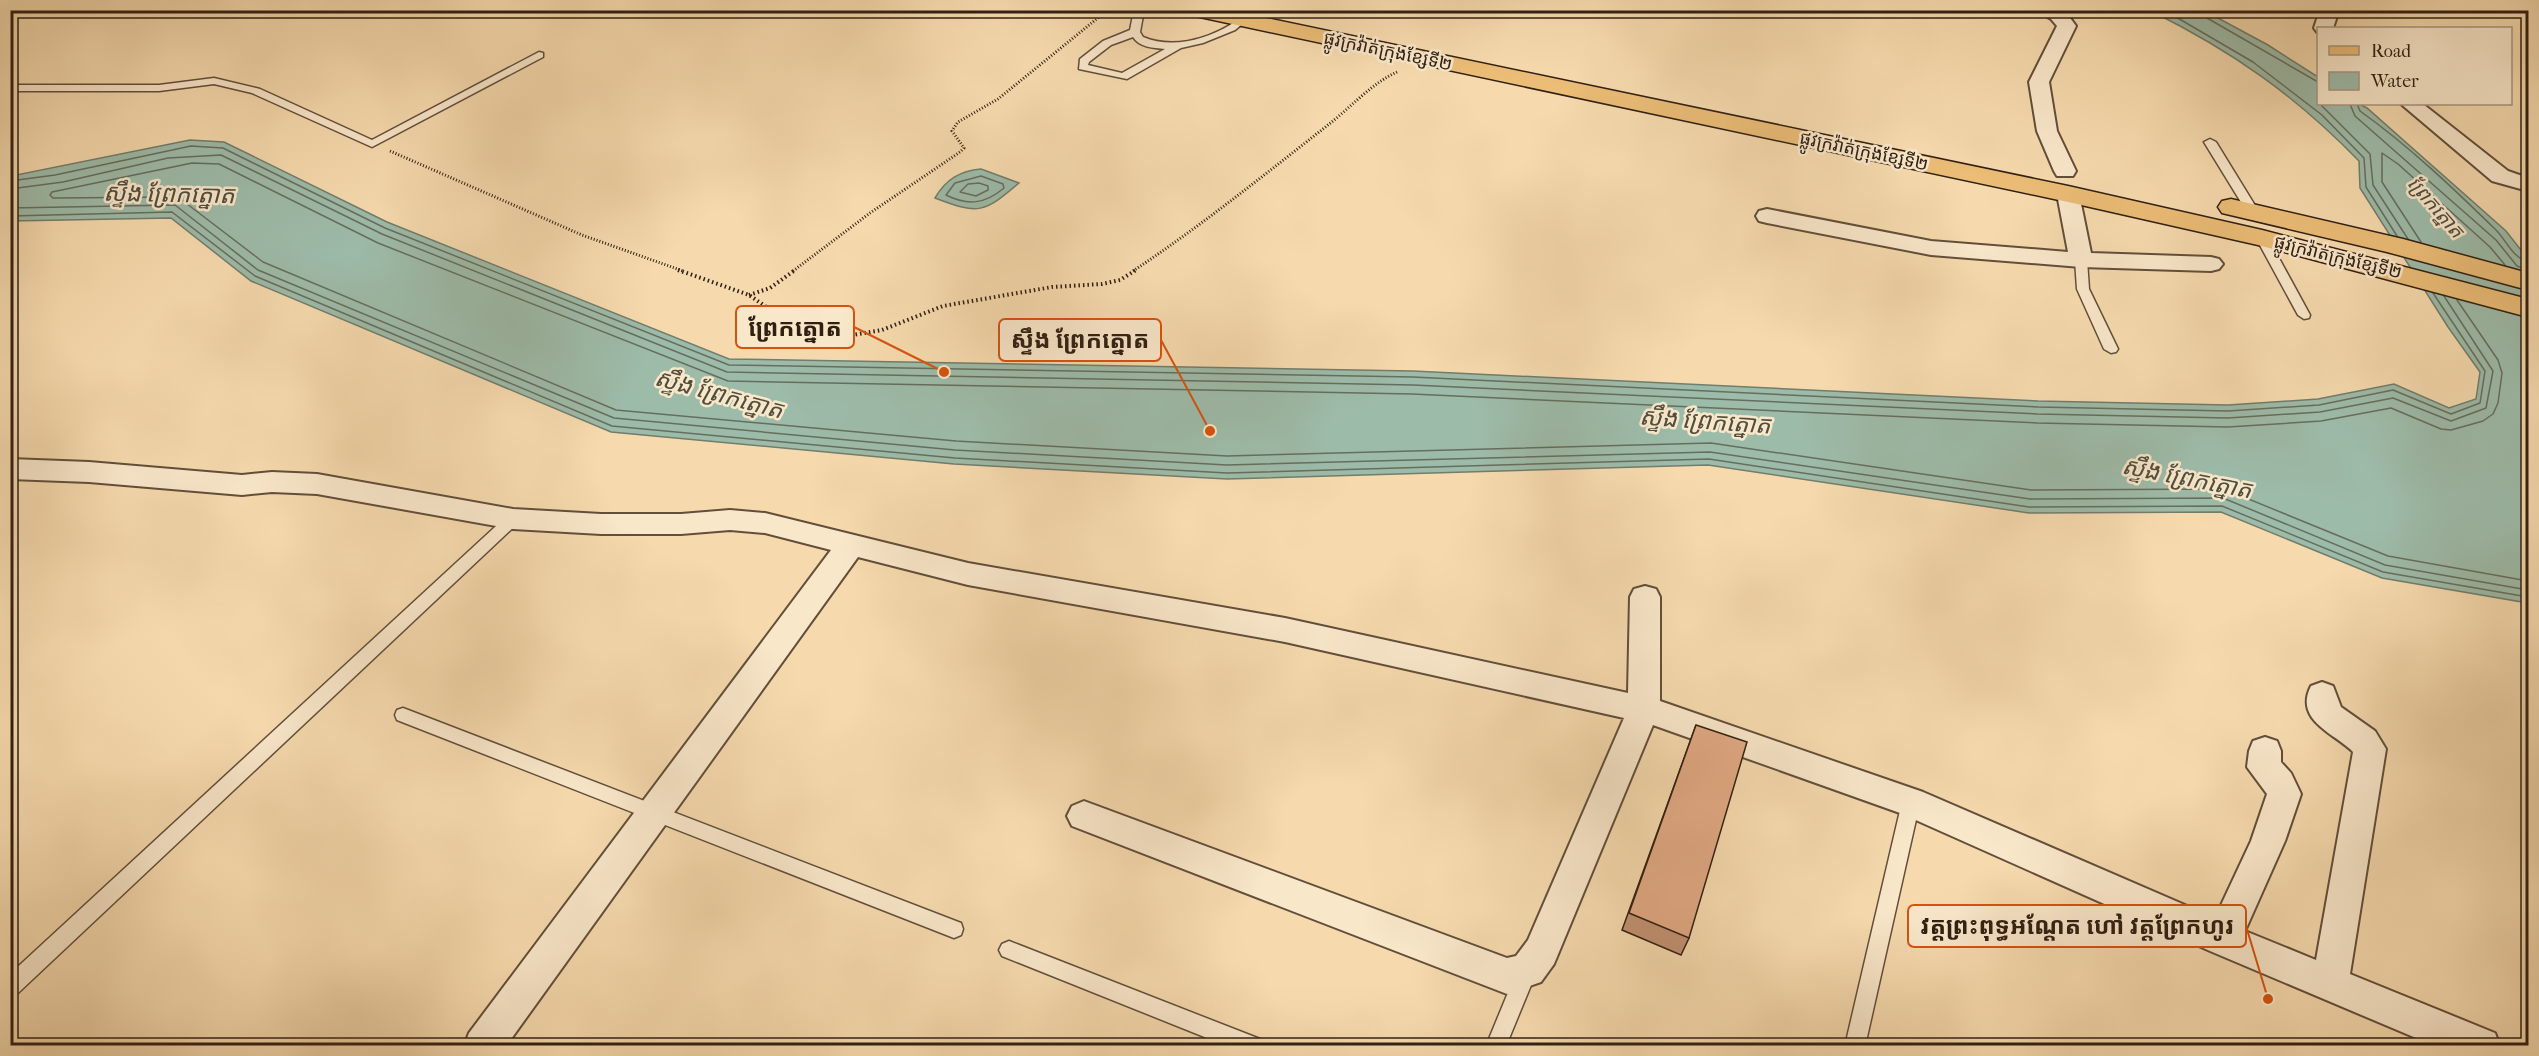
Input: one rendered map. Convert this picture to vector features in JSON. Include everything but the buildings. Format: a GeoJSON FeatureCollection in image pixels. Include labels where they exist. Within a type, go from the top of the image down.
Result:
{"type":"FeatureCollection","features":[{"type":"Feature","properties":{"kind":"main road","name":"ផ្លូវក្រវ៉ាត់ក្រុងខ្សែទី២"},"geometry":{"type":"LineString","coordinates":[[1195,10],[1250,16],[1428,59],[1637,93]]}},
{"type":"Feature","properties":{"kind":"main road","name":"ផ្លូវក្រវ៉ាត់ក្រុងខ្សែទី២"},"geometry":{"type":"LineString","coordinates":[[1294,10],[1637,93],[2066,183],[2253,213],[2314,226],[2529,282]]}},
{"type":"Feature","properties":{"kind":"main road","name":"ផ្លូវក្រវ៉ាត់ក្រុងខ្សែទី២"},"geometry":{"type":"LineString","coordinates":[[2066,183],[2262,238],[2529,308]]}},
{"type":"Feature","properties":{"kind":"street"},"geometry":{"type":"LineString","coordinates":[[2045,10],[2058,15],[2067,26],[2039,82],[2048,131],[2066,183],[2081,260]]}},
{"type":"Feature","properties":{"kind":"street"},"geometry":{"type":"LineString","coordinates":[[2324,27],[2330,10]]}},
{"type":"Feature","properties":{"kind":"street"},"geometry":{"type":"LineString","coordinates":[[2412,105],[2500,176],[2529,185]]}},
{"type":"Feature","properties":{"kind":"street"},"geometry":{"type":"LineString","coordinates":[[1767,216],[1931,248],[2081,260],[2211,264]]}},
{"type":"Feature","properties":{"kind":"street"},"geometry":{"type":"LineString","coordinates":[[10,469],[89,472],[242,486],[272,482],[317,484],[513,519],[601,524],[681,524],[730,520],[765,523],[968,574],[1285,630],[1644,709],[1911,802],[2223,939],[2481,1046]]}},
{"type":"Feature","properties":{"kind":"street"},"geometry":{"type":"LineString","coordinates":[[483,1046],[656,814],[852,544]]}},
{"type":"Feature","properties":{"kind":"street"},"geometry":{"type":"LineString","coordinates":[[1084,816],[1507,976],[1528,970],[1541,952],[1644,709],[1645,597]]}},
{"type":"Feature","properties":{"kind":"street"},"geometry":{"type":"LineString","coordinates":[[2322,695],[2324,712],[2328,718],[2361,737],[2370,749],[2330,983]]}},
{"type":"Feature","properties":{"kind":"street"},"geometry":{"type":"LineString","coordinates":[[2223,939],[2268,841],[2284,794],[2279,783],[2264,767],[2265,751]]}},
{"type":"Feature","properties":{"kind":"lane"},"geometry":{"type":"LineString","coordinates":[[1140,10],[1135,32],[1139,39],[1154,47],[1179,45],[1211,37],[1250,16]]}},
{"type":"Feature","properties":{"kind":"lane"},"geometry":{"type":"LineString","coordinates":[[1135,32],[1107,43],[1084,61],[1083,67],[1123,77],[1179,45]]}},
{"type":"Feature","properties":{"kind":"lane"},"geometry":{"type":"LineString","coordinates":[[10,88],[159,88],[214,81],[256,91],[372,144],[539,56]]}},
{"type":"Feature","properties":{"kind":"lane"},"geometry":{"type":"LineString","coordinates":[[2210,142],[2253,213]]}},
{"type":"Feature","properties":{"kind":"lane"},"geometry":{"type":"LineString","coordinates":[[2262,238],[2304,315]]}},
{"type":"Feature","properties":{"kind":"lane"},"geometry":{"type":"LineString","coordinates":[[2081,260],[2083,289],[2111,349]]}},
{"type":"Feature","properties":{"kind":"lane"},"geometry":{"type":"LineString","coordinates":[[10,987],[513,519]]}},
{"type":"Feature","properties":{"kind":"lane"},"geometry":{"type":"LineString","coordinates":[[403,715],[954,930]]}},
{"type":"Feature","properties":{"kind":"lane"},"geometry":{"type":"LineString","coordinates":[[1855,1046],[1911,802]]}},
{"type":"Feature","properties":{"kind":"lane"},"geometry":{"type":"LineString","coordinates":[[1009,951],[1253,1046]]}},
{"type":"Feature","properties":{"kind":"lane"},"geometry":{"type":"LineString","coordinates":[[1496,1046],[1528,970]]}},
{"type":"Feature","properties":{"kind":"path"},"geometry":{"type":"LineString","coordinates":[[749,295],[767,292],[806,258],[918,178],[960,152],[964,148],[952,131],[958,122],[998,99],[1100,17],[1103,10]]}},
{"type":"Feature","properties":{"kind":"path"},"geometry":{"type":"LineString","coordinates":[[372,144],[582,235],[749,295],[765,306],[775,319],[821,331],[852,335],[882,330],[943,306],[1052,287],[1102,284],[1120,280],[1168,248],[1388,76],[1428,59]]}},
{"type":"Feature","properties":{"kind":"water"},"geometry":{"type":"Polygon","coordinates":[[[2151,11],[2205,11],[2268,45],[2317,76],[2317,105],[2361,105],[2367,108],[2506,231],[2528,259],[2528,603],[2382,578],[2221,512],[2029,513],[1708,465],[1227,479],[954,464],[611,432],[251,281],[171,218],[11,221],[11,176],[190,140],[224,142],[387,222],[729,359],[1413,371],[2038,401],[2228,405],[2318,399],[2394,384],[2449,408],[2476,399],[2480,372],[2448,327],[2360,188],[2359,161],[2311,116],[2262,77],[2181,26],[2151,11]]]}},
{"type":"Feature","properties":{"kind":"water"},"geometry":{"type":"Polygon","coordinates":[[[981,169],[1019,183],[997,200],[980,208],[962,207],[935,198],[954,177],[981,169]]]}},
{"type":"Feature","properties":{"kind":"place","name":"ព្រែកត្នោត"},"geometry":{"type":"Point","coordinates":[944,372]}},
{"type":"Feature","properties":{"kind":"place","name":"ស្ទឹង ព្រែកត្នោត"},"geometry":{"type":"Point","coordinates":[1210,431]}},
{"type":"Feature","properties":{"kind":"place","name":"វត្តព្រះពុទ្ធអណ្តែត ហៅ វត្តព្រែកហូរ"},"geometry":{"type":"Point","coordinates":[2268,999]}}]}
